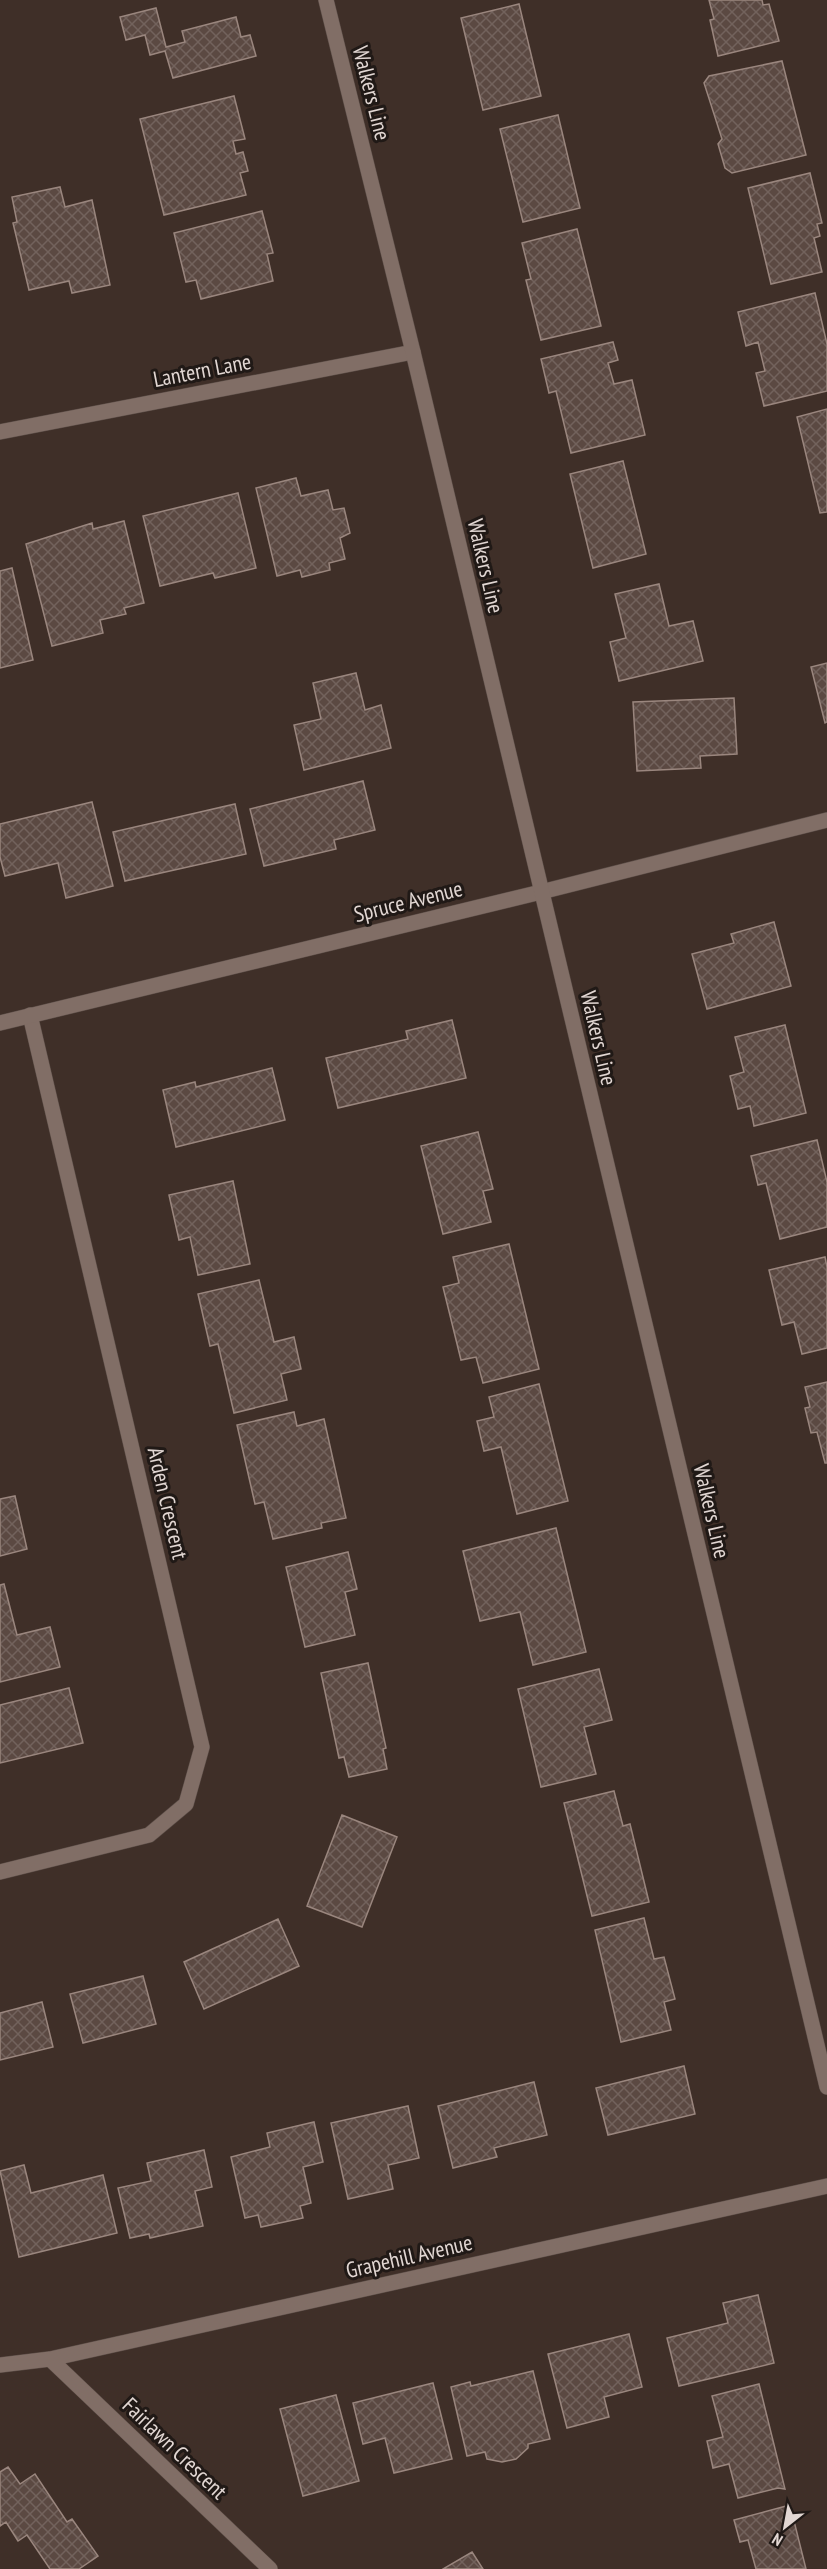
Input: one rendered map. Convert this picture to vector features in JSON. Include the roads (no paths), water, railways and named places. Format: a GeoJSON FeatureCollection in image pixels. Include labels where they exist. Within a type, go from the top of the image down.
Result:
{"type":"FeatureCollection","features":[{"type":"Feature","properties":{"kind":"street","name":"Walkers Line"},"geometry":{"type":"LineString","coordinates":[[326,0],[413,352],[827,2087]]}},
{"type":"Feature","properties":{"kind":"street","name":"Lantern Lane"},"geometry":{"type":"LineString","coordinates":[[0,432],[413,352]]}},
{"type":"Feature","properties":{"kind":"street","name":"Spruce Avenue"},"geometry":{"type":"LineString","coordinates":[[0,1023],[827,820]]}},
{"type":"Feature","properties":{"kind":"street","name":"Arden Crescent"},"geometry":{"type":"LineString","coordinates":[[0,1872],[149,1835],[186,1804],[202,1747],[30,1015]]}},
{"type":"Feature","properties":{"kind":"street","name":"Grapehill Avenue"},"geometry":{"type":"LineString","coordinates":[[0,2365],[50,2359],[827,2186]]}},
{"type":"Feature","properties":{"kind":"street","name":"Fairlawn Crescent"},"geometry":{"type":"LineString","coordinates":[[50,2359],[270,2569]]}}]}
